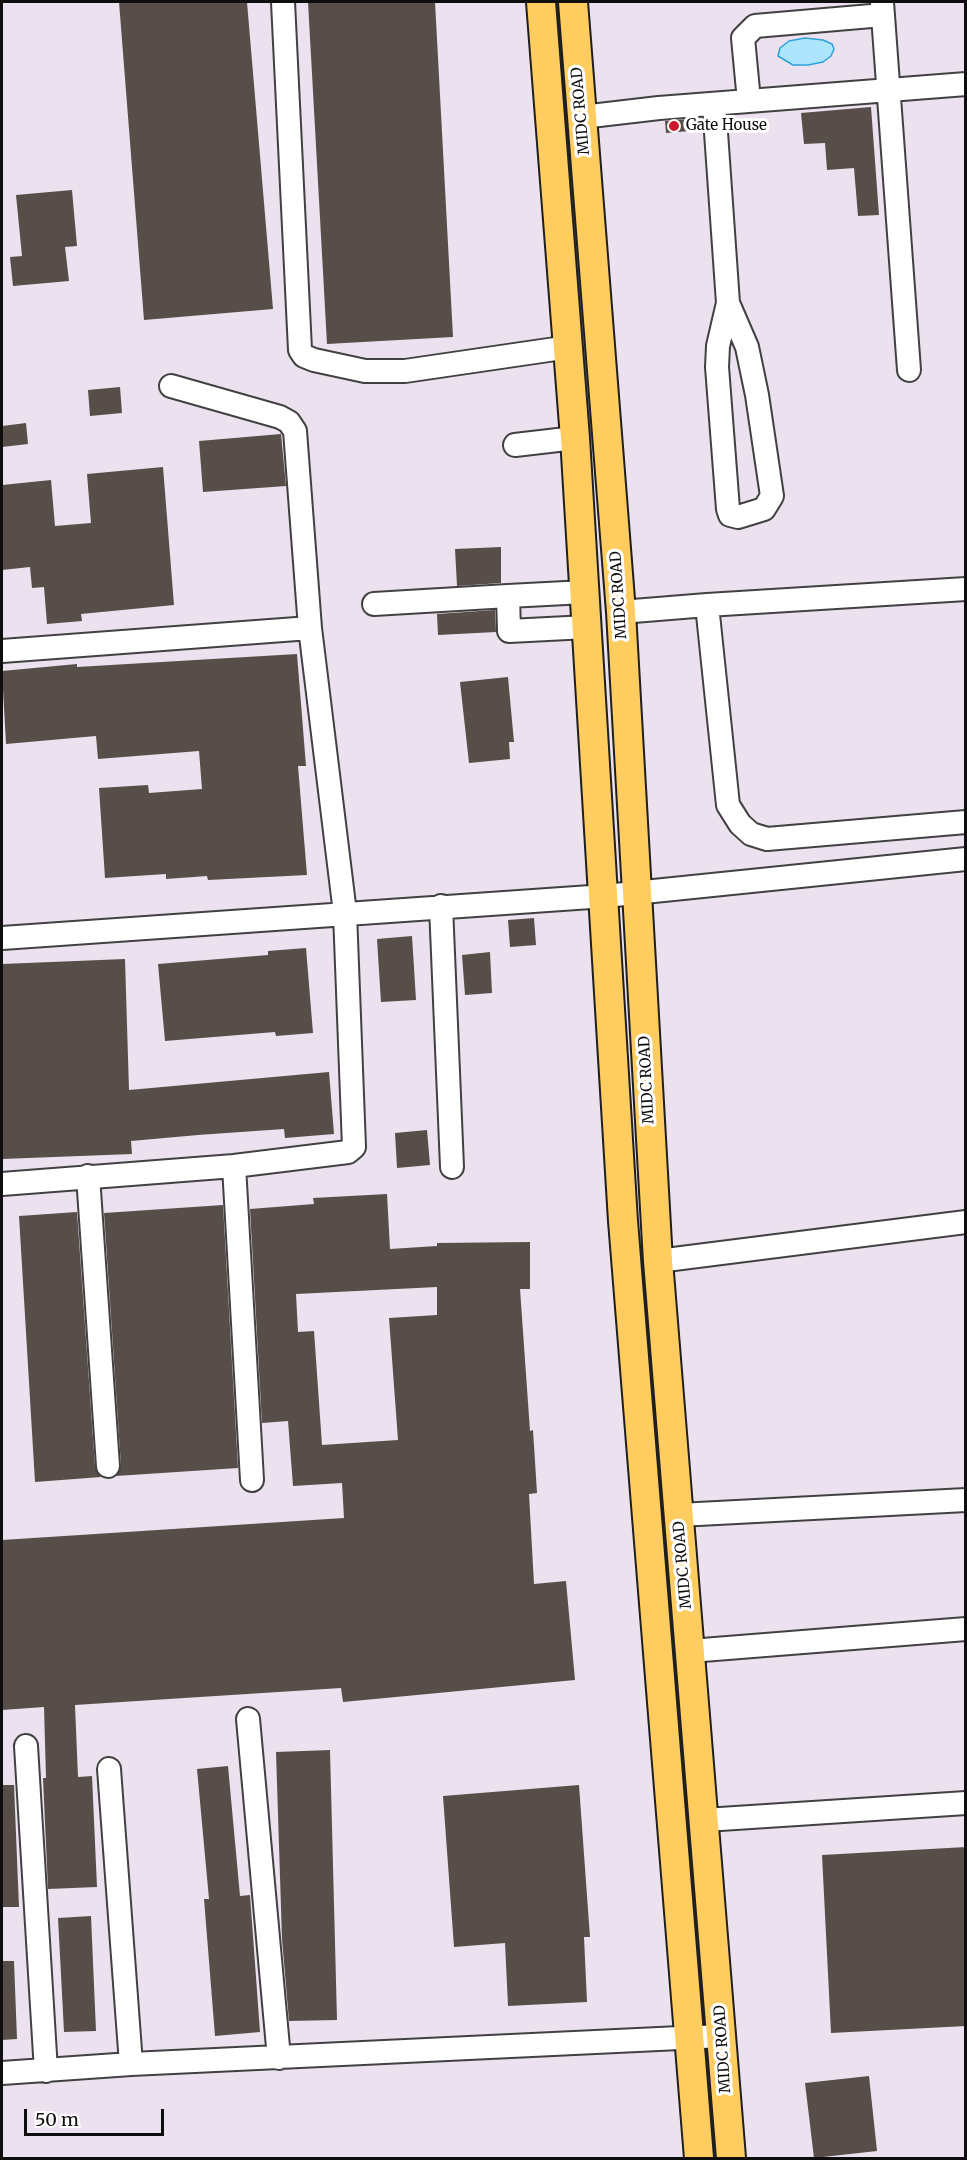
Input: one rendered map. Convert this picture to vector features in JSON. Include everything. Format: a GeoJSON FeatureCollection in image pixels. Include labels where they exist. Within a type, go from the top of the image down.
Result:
{"type":"FeatureCollection","features":[{"type":"Feature","properties":{"kind":"main road","name":"MIDC ROAD"},"geometry":{"type":"LineString","coordinates":[[541,2],[569,347],[605,896],[623,1221],[699,2158]]}},
{"type":"Feature","properties":{"kind":"main road","name":"MIDC ROAD"},"geometry":{"type":"LineString","coordinates":[[573,2],[621,612],[657,1261],[705,1820],[731,2158]]}},
{"type":"Feature","properties":{"kind":"street"},"geometry":{"type":"LineString","coordinates":[[283,2],[300,350],[304,356],[364,370],[405,371],[569,347]]}},
{"type":"Feature","properties":{"kind":"street"},"geometry":{"type":"LineString","coordinates":[[749,101],[743,38],[755,26],[883,8],[909,370]]}},
{"type":"Feature","properties":{"kind":"street"},"geometry":{"type":"LineString","coordinates":[[582,117],[966,84]]}},
{"type":"Feature","properties":{"kind":"street"},"geometry":{"type":"LineString","coordinates":[[714,104],[728,303],[718,346],[717,367],[728,509],[730,515],[738,517],[764,509],[772,496],[757,395],[747,347],[728,303]]}},
{"type":"Feature","properties":{"kind":"street"},"geometry":{"type":"LineString","coordinates":[[2,1184],[234,1166],[348,1152],[354,1147],[345,913],[310,628],[295,430],[289,422],[280,417],[171,387]]}},
{"type":"Feature","properties":{"kind":"street"},"geometry":{"type":"LineString","coordinates":[[515,445],[575,438]]}},
{"type":"Feature","properties":{"kind":"street"},"geometry":{"type":"LineString","coordinates":[[621,612],[966,589]]}},
{"type":"Feature","properties":{"kind":"street"},"geometry":{"type":"LineString","coordinates":[[374,604],[585,592]]}},
{"type":"Feature","properties":{"kind":"street"},"geometry":{"type":"LineString","coordinates":[[508,596],[510,631],[587,627]]}},
{"type":"Feature","properties":{"kind":"street"},"geometry":{"type":"LineString","coordinates":[[707,605],[728,806],[740,824],[751,834],[767,839],[966,822]]}},
{"type":"Feature","properties":{"kind":"street"},"geometry":{"type":"LineString","coordinates":[[2,651],[310,628]]}},
{"type":"Feature","properties":{"kind":"street"},"geometry":{"type":"LineString","coordinates":[[2,938],[605,896],[966,859]]}},
{"type":"Feature","properties":{"kind":"street"},"geometry":{"type":"LineString","coordinates":[[441,906],[453,1167]]}},
{"type":"Feature","properties":{"kind":"street"},"geometry":{"type":"LineString","coordinates":[[234,1166],[252,1480]]}},
{"type":"Feature","properties":{"kind":"street"},"geometry":{"type":"LineString","coordinates":[[88,1176],[108,1466]]}},
{"type":"Feature","properties":{"kind":"street"},"geometry":{"type":"LineString","coordinates":[[657,1261],[966,1222]]}},
{"type":"Feature","properties":{"kind":"street"},"geometry":{"type":"LineString","coordinates":[[679,1515],[966,1500]]}},
{"type":"Feature","properties":{"kind":"street"},"geometry":{"type":"LineString","coordinates":[[690,1651],[966,1629]]}},
{"type":"Feature","properties":{"kind":"street"},"geometry":{"type":"LineString","coordinates":[[248,1719],[279,2058]]}},
{"type":"Feature","properties":{"kind":"street"},"geometry":{"type":"LineString","coordinates":[[26,1746],[46,2071]]}},
{"type":"Feature","properties":{"kind":"street"},"geometry":{"type":"LineString","coordinates":[[109,1769],[131,2064]]}},
{"type":"Feature","properties":{"kind":"street"},"geometry":{"type":"LineString","coordinates":[[705,1820],[966,1803]]}},
{"type":"Feature","properties":{"kind":"street"},"geometry":{"type":"LineString","coordinates":[[2,2073],[131,2064],[722,2036]]}},
{"type":"Feature","properties":{"kind":"shaded area"},"geometry":{"type":"Polygon","coordinates":[[[2,2],[965,2],[965,2158],[2,2158],[2,2]]]}},
{"type":"Feature","properties":{"kind":"water"},"geometry":{"type":"Polygon","coordinates":[[[805,38],[823,40],[832,44],[834,49],[831,56],[823,62],[793,65],[778,56],[780,48],[789,41],[805,38]]]}},
{"type":"Feature","properties":{"kind":"building"},"geometry":{"type":"Polygon","coordinates":[[[119,2],[247,2],[273,309],[144,320],[119,2]]]}},
{"type":"Feature","properties":{"kind":"building"},"geometry":{"type":"Polygon","coordinates":[[[308,2],[435,2],[453,337],[327,344],[308,2]]]}},
{"type":"Feature","properties":{"kind":"building"},"geometry":{"type":"Polygon","coordinates":[[[871,107],[879,215],[858,216],[854,168],[827,170],[825,143],[804,144],[801,113],[871,107]]]}},
{"type":"Feature","properties":{"kind":"building"},"geometry":{"type":"Polygon","coordinates":[[[701,118],[702,130],[666,133],[665,121],[701,118]]]}},
{"type":"Feature","properties":{"kind":"building"},"geometry":{"type":"Polygon","coordinates":[[[72,190],[77,246],[65,247],[69,281],[13,286],[10,257],[22,256],[16,195],[72,190]]]}},
{"type":"Feature","properties":{"kind":"building"},"geometry":{"type":"Polygon","coordinates":[[[120,387],[122,413],[90,416],[88,390],[120,387]]]}},
{"type":"Feature","properties":{"kind":"building"},"geometry":{"type":"Polygon","coordinates":[[[26,423],[28,444],[2,447],[2,426],[26,423]]]}},
{"type":"Feature","properties":{"kind":"building"},"geometry":{"type":"Polygon","coordinates":[[[281,434],[286,486],[203,492],[199,441],[281,434]]]}},
{"type":"Feature","properties":{"kind":"building"},"geometry":{"type":"Polygon","coordinates":[[[163,467],[174,605],[81,614],[82,621],[47,624],[44,587],[32,588],[30,567],[2,570],[2,485],[51,480],[55,526],[91,523],[87,474],[163,467]]]}},
{"type":"Feature","properties":{"kind":"building"},"geometry":{"type":"Polygon","coordinates":[[[501,547],[501,583],[457,586],[455,549],[501,547]]]}},
{"type":"Feature","properties":{"kind":"building"},"geometry":{"type":"Polygon","coordinates":[[[495,610],[496,632],[438,635],[437,614],[495,610]]]}},
{"type":"Feature","properties":{"kind":"building"},"geometry":{"type":"Polygon","coordinates":[[[297,654],[306,766],[298,766],[307,875],[208,880],[207,876],[166,879],[166,874],[105,878],[99,788],[148,785],[149,793],[202,789],[199,751],[98,759],[96,736],[6,744],[2,671],[77,664],[77,667],[297,654]]]}},
{"type":"Feature","properties":{"kind":"building"},"geometry":{"type":"Polygon","coordinates":[[[508,677],[514,742],[509,742],[510,759],[469,763],[460,682],[508,677]]]}},
{"type":"Feature","properties":{"kind":"building"},"geometry":{"type":"Polygon","coordinates":[[[534,918],[536,945],[510,947],[508,920],[534,918]]]}},
{"type":"Feature","properties":{"kind":"building"},"geometry":{"type":"Polygon","coordinates":[[[412,936],[416,1000],[381,1002],[377,939],[412,936]]]}},
{"type":"Feature","properties":{"kind":"building"},"geometry":{"type":"Polygon","coordinates":[[[306,948],[313,1033],[276,1036],[275,1032],[165,1041],[158,964],[268,955],[268,951],[306,948]]]}},
{"type":"Feature","properties":{"kind":"building"},"geometry":{"type":"Polygon","coordinates":[[[490,952],[492,993],[465,995],[462,955],[490,952]]]}},
{"type":"Feature","properties":{"kind":"building"},"geometry":{"type":"Polygon","coordinates":[[[125,959],[129,1090],[329,1072],[334,1134],[285,1138],[284,1129],[198,1135],[131,1141],[132,1154],[2,1159],[2,964],[125,959]]]}},
{"type":"Feature","properties":{"kind":"building"},"geometry":{"type":"Polygon","coordinates":[[[427,1130],[430,1165],[397,1168],[395,1133],[427,1130]]]}},
{"type":"Feature","properties":{"kind":"building"},"geometry":{"type":"Polygon","coordinates":[[[387,1194],[390,1249],[437,1246],[437,1243],[530,1242],[530,1289],[520,1289],[530,1431],[533,1430],[537,1493],[529,1494],[534,1584],[566,1581],[575,1680],[343,1702],[341,1688],[75,1705],[78,1777],[92,1776],[97,1887],[48,1889],[43,1778],[46,1778],[44,1707],[2,1710],[2,1540],[344,1518],[342,1483],[293,1486],[288,1421],[262,1423],[250,1209],[314,1204],[313,1198],[387,1194]],[[437,1287],[296,1294],[298,1332],[314,1331],[322,1445],[398,1440],[389,1318],[437,1315],[437,1287]]]}},
{"type":"Feature","properties":{"kind":"building"},"geometry":{"type":"Polygon","coordinates":[[[223,1205],[238,1468],[116,1476],[121,1465],[104,1213],[223,1205]]]}},
{"type":"Feature","properties":{"kind":"building"},"geometry":{"type":"Polygon","coordinates":[[[77,1212],[95,1467],[101,1477],[35,1482],[19,1216],[77,1212]]]}},
{"type":"Feature","properties":{"kind":"building"},"geometry":{"type":"Polygon","coordinates":[[[330,1750],[337,2020],[289,2021],[282,1939],[276,1752],[330,1750]]]}},
{"type":"Feature","properties":{"kind":"building"},"geometry":{"type":"Polygon","coordinates":[[[228,1766],[240,1896],[250,1895],[260,2032],[215,2036],[204,1899],[209,1899],[197,1769],[228,1766]]]}},
{"type":"Feature","properties":{"kind":"building"},"geometry":{"type":"Polygon","coordinates":[[[2,1785],[14,1785],[19,1907],[2,1907],[2,1785]]]}},
{"type":"Feature","properties":{"kind":"building"},"geometry":{"type":"Polygon","coordinates":[[[579,1785],[590,1937],[584,1937],[587,2002],[508,2006],[505,1943],[454,1947],[443,1796],[579,1785]]]}},
{"type":"Feature","properties":{"kind":"building"},"geometry":{"type":"Polygon","coordinates":[[[966,1847],[966,2026],[831,2033],[822,1855],[966,1847]]]}},
{"type":"Feature","properties":{"kind":"building"},"geometry":{"type":"Polygon","coordinates":[[[91,1916],[96,2031],[64,2032],[58,1918],[91,1916]]]}},
{"type":"Feature","properties":{"kind":"building"},"geometry":{"type":"Polygon","coordinates":[[[2,1961],[14,1961],[17,2039],[2,2040],[2,1961]]]}},
{"type":"Feature","properties":{"kind":"building"},"geometry":{"type":"Polygon","coordinates":[[[869,2076],[877,2151],[814,2158],[805,2083],[869,2076]]]}},
{"type":"Feature","properties":{"kind":"place","name":"Gate House"},"geometry":{"type":"Point","coordinates":[674,126]}}]}
